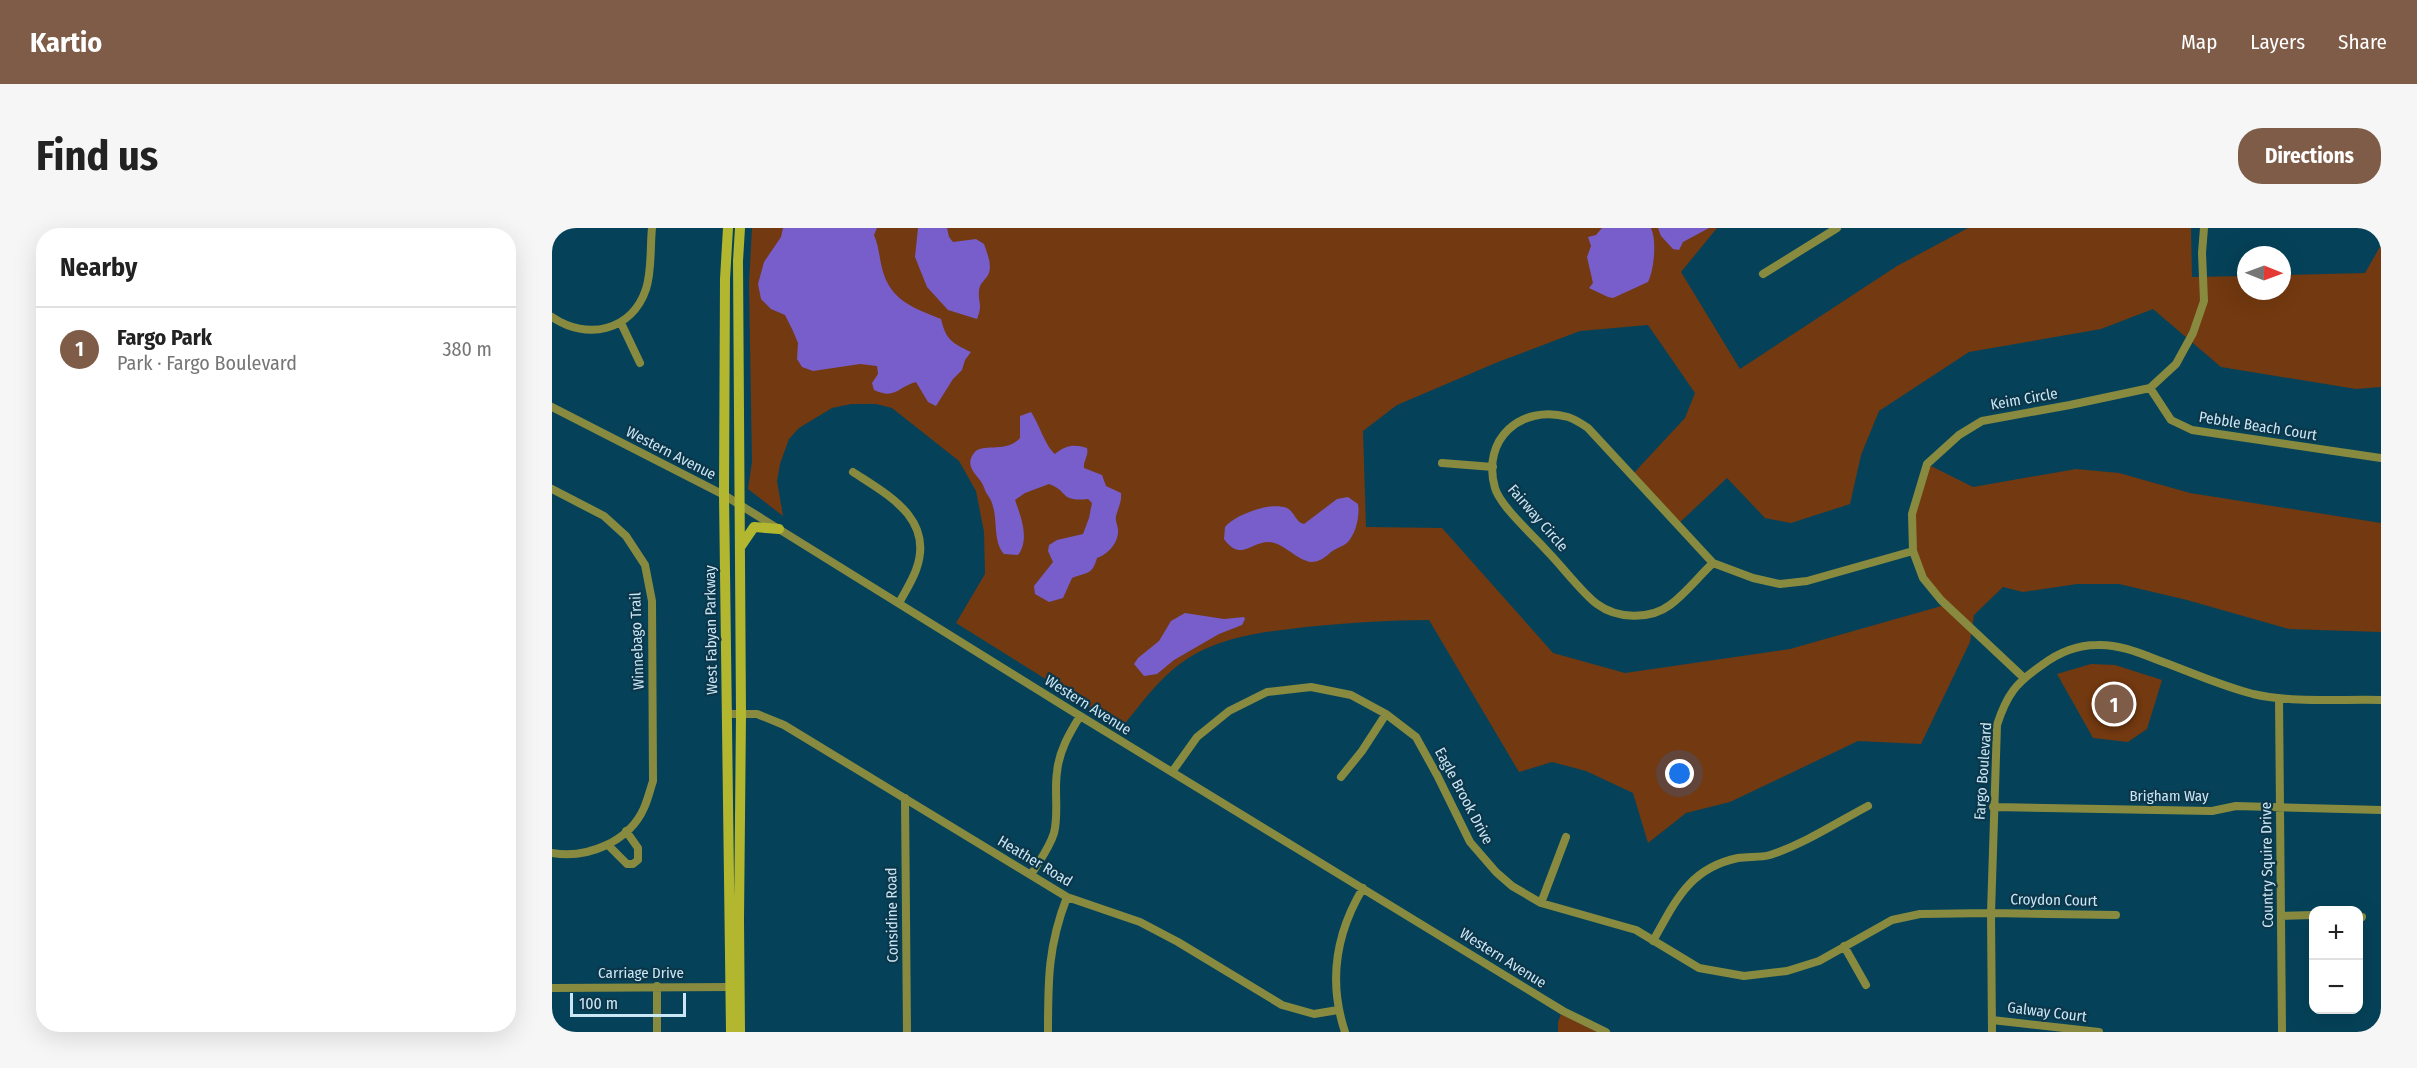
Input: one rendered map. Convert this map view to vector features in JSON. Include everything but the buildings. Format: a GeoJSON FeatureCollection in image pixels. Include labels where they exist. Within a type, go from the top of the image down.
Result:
{"type":"FeatureCollection","features":[{"type":"Feature","properties":{"kind":"main road","name":"West Fabyan Parkway"},"geometry":{"type":"LineString","coordinates":[[728,228],[725,279],[724,495],[731,1032]]}},
{"type":"Feature","properties":{"kind":"main road","name":"West Fabyan Parkway"},"geometry":{"type":"LineString","coordinates":[[740,228],[738,273],[741,546],[740,1032]]}},
{"type":"Feature","properties":{"kind":"main road"},"geometry":{"type":"LineString","coordinates":[[741,546],[754,528],[779,529]]}},
{"type":"Feature","properties":{"kind":"street"},"geometry":{"type":"LineString","coordinates":[[552,317],[574,329],[594,331],[621,323],[633,312],[647,287],[652,228]]}},
{"type":"Feature","properties":{"kind":"street"},"geometry":{"type":"LineString","coordinates":[[1762,273],[1836,228]]}},
{"type":"Feature","properties":{"kind":"street"},"geometry":{"type":"LineString","coordinates":[[2150,388],[2176,364],[2193,333],[2204,301],[2202,254],[2204,228]]}},
{"type":"Feature","properties":{"kind":"street"},"geometry":{"type":"LineString","coordinates":[[621,323],[640,363]]}},
{"type":"Feature","properties":{"kind":"street","name":"Pebble Beach Court"},"geometry":{"type":"LineString","coordinates":[[2150,388],[2171,420],[2192,430],[2381,458]]}},
{"type":"Feature","properties":{"kind":"street","name":"Keim Circle"},"geometry":{"type":"LineString","coordinates":[[2024,678],[1941,600],[1923,578],[1913,551],[1912,514],[1927,464],[1959,435],[1982,421],[2150,388]]}},
{"type":"Feature","properties":{"kind":"street","name":"Western Avenue"},"geometry":{"type":"LineString","coordinates":[[552,407],[724,495],[1563,1011],[1606,1032]]}},
{"type":"Feature","properties":{"kind":"street","name":"Fairway Circle"},"geometry":{"type":"LineString","coordinates":[[1713,563],[1670,606],[1648,614],[1621,615],[1597,604],[1510,511],[1495,490],[1492,467],[1498,440],[1519,421],[1545,414],[1570,417],[1588,428],[1713,563],[1753,578],[1780,584],[1807,581],[1913,551]]}},
{"type":"Feature","properties":{"kind":"street"},"geometry":{"type":"LineString","coordinates":[[1442,463],[1492,467]]}},
{"type":"Feature","properties":{"kind":"street"},"geometry":{"type":"LineString","coordinates":[[853,472],[894,499],[907,511],[919,531],[921,549],[916,570],[899,603]]}},
{"type":"Feature","properties":{"kind":"street","name":"Winnebago Trail"},"geometry":{"type":"LineString","coordinates":[[552,489],[604,516],[626,536],[645,565],[652,601],[653,781],[644,808],[637,820],[608,845],[574,855],[552,853]]}},
{"type":"Feature","properties":{"kind":"street","name":"Fargo Boulevard"},"geometry":{"type":"LineString","coordinates":[[1992,1032],[1991,913],[1997,725],[2005,702],[2015,685],[2054,656],[2075,648],[2096,645],[2131,650],[2222,685],[2255,694],[2279,698],[2381,700]]}},
{"type":"Feature","properties":{"kind":"street","name":"Eagle Brook Drive"},"geometry":{"type":"LineString","coordinates":[[1172,772],[1197,738],[1229,711],[1267,692],[1311,687],[1351,695],[1386,714],[1416,737],[1470,842],[1480,856],[1512,886],[1541,903],[1636,930],[1699,968],[1744,976],[1787,971],[1819,961],[1892,920],[1920,914],[1991,913]]}},
{"type":"Feature","properties":{"kind":"street","name":"Country Squire Drive"},"geometry":{"type":"LineString","coordinates":[[2279,698],[2282,1032]]}},
{"type":"Feature","properties":{"kind":"street","name":"Heather Road"},"geometry":{"type":"LineString","coordinates":[[727,714],[757,714],[771,718],[1067,897],[1140,922],[1179,942],[1282,1005],[1314,1014],[1338,1011]]}},
{"type":"Feature","properties":{"kind":"street"},"geometry":{"type":"LineString","coordinates":[[1341,777],[1362,751],[1386,714]]}},
{"type":"Feature","properties":{"kind":"street"},"geometry":{"type":"LineString","coordinates":[[1031,874],[1048,848],[1054,833],[1057,809],[1056,773],[1060,754],[1080,716]]}},
{"type":"Feature","properties":{"kind":"street","name":"Considine Road"},"geometry":{"type":"LineString","coordinates":[[905,798],[907,1032]]}},
{"type":"Feature","properties":{"kind":"street"},"geometry":{"type":"LineString","coordinates":[[1653,941],[1680,894],[1706,870],[1737,858],[1768,856],[1800,843],[1868,806]]}},
{"type":"Feature","properties":{"kind":"street","name":"Brigham Way"},"geometry":{"type":"LineString","coordinates":[[1993,807],[2212,811],[2236,806],[2381,810]]}},
{"type":"Feature","properties":{"kind":"street"},"geometry":{"type":"LineString","coordinates":[[608,845],[627,864],[633,864],[638,860],[640,854],[626,831]]}},
{"type":"Feature","properties":{"kind":"street"},"geometry":{"type":"LineString","coordinates":[[1541,903],[1566,837]]}},
{"type":"Feature","properties":{"kind":"street"},"geometry":{"type":"LineString","coordinates":[[1345,1032],[1338,1011],[1334,978],[1338,946],[1347,916],[1363,888]]}},
{"type":"Feature","properties":{"kind":"street"},"geometry":{"type":"LineString","coordinates":[[1048,1032],[1049,959],[1053,938],[1067,897]]}},
{"type":"Feature","properties":{"kind":"street","name":"Croydon Court"},"geometry":{"type":"LineString","coordinates":[[1991,913],[2116,915]]}},
{"type":"Feature","properties":{"kind":"street"},"geometry":{"type":"LineString","coordinates":[[2281,916],[2309,915]]}},
{"type":"Feature","properties":{"kind":"street"},"geometry":{"type":"LineString","coordinates":[[1845,946],[1866,985]]}},
{"type":"Feature","properties":{"kind":"street"},"geometry":{"type":"LineString","coordinates":[[657,986],[657,1032]]}},
{"type":"Feature","properties":{"kind":"street","name":"Carriage Drive"},"geometry":{"type":"LineString","coordinates":[[552,988],[730,987]]}},
{"type":"Feature","properties":{"kind":"street","name":"Galway Court"},"geometry":{"type":"LineString","coordinates":[[1992,1020],[2099,1032]]}},
{"type":"Feature","properties":{"kind":"shaded area"},"geometry":{"type":"Polygon","coordinates":[[[752,228],[1717,228],[1681,272],[1740,369],[1897,266],[1968,228],[2191,228],[2192,277],[2237,276],[2237,300],[2291,300],[2291,275],[2365,273],[2381,245],[2381,387],[2356,389],[2221,367],[2153,309],[2101,329],[1969,352],[1879,411],[1861,455],[1850,504],[1791,523],[1765,518],[1727,478],[1677,525],[1632,475],[1685,418],[1695,393],[1648,325],[1580,331],[1498,362],[1397,405],[1363,431],[1366,527],[1442,528],[1553,653],[1625,673],[1790,649],[1945,605],[1924,579],[1913,551],[1915,507],[1927,464],[1973,487],[2076,469],[2119,473],[2190,493],[2381,523],[2381,632],[2289,629],[2187,600],[2119,584],[2077,584],[2023,592],[2003,587],[1974,615],[1970,642],[1921,744],[1858,741],[1730,802],[1686,813],[1648,843],[1633,793],[1586,771],[1552,762],[1519,772],[1429,620],[1306,627],[1243,636],[1212,646],[1184,661],[1166,675],[1122,727],[956,623],[985,574],[984,532],[976,491],[959,461],[892,408],[876,404],[851,404],[832,408],[799,428],[789,439],[780,464],[777,481],[783,516],[748,489],[752,462],[749,283],[752,228]]]}},
{"type":"Feature","properties":{"kind":"shaded area"},"geometry":{"type":"Polygon","coordinates":[[[783,228],[877,228],[874,235],[882,268],[897,296],[913,307],[941,319],[945,332],[951,340],[971,352],[962,370],[953,379],[936,406],[928,402],[916,382],[887,394],[874,390],[872,383],[878,374],[877,366],[860,364],[813,371],[802,367],[797,359],[798,343],[785,315],[771,309],[761,299],[758,284],[764,262],[781,237],[783,228]]]}},
{"type":"Feature","properties":{"kind":"shaded area"},"geometry":{"type":"Polygon","coordinates":[[[918,228],[947,228],[953,242],[976,239],[984,244],[990,270],[980,287],[980,307],[977,319],[948,310],[927,287],[915,257],[918,228]]]}},
{"type":"Feature","properties":{"kind":"shaded area"},"geometry":{"type":"Polygon","coordinates":[[[1602,228],[1651,228],[1654,255],[1648,282],[1613,298],[1589,288],[1593,283],[1587,257],[1591,246],[1588,237],[1596,235],[1602,228]]]}},
{"type":"Feature","properties":{"kind":"shaded area"},"geometry":{"type":"Polygon","coordinates":[[[1658,228],[1709,228],[1683,242],[1679,250],[1673,249],[1661,236],[1658,228]]]}},
{"type":"Feature","properties":{"kind":"shaded area"},"geometry":{"type":"Polygon","coordinates":[[[1031,412],[1048,446],[1055,454],[1070,446],[1087,448],[1084,468],[1102,475],[1106,486],[1121,493],[1116,518],[1118,535],[1114,544],[1105,554],[1097,558],[1091,571],[1072,578],[1063,598],[1049,602],[1035,594],[1034,586],[1053,562],[1048,551],[1049,545],[1057,540],[1083,534],[1092,503],[1088,499],[1072,499],[1049,484],[1025,493],[1015,500],[1024,535],[1022,549],[1018,555],[1004,554],[998,541],[992,504],[970,463],[974,453],[982,448],[1008,446],[1020,438],[1020,416],[1031,412]]]}},
{"type":"Feature","properties":{"kind":"shaded area"},"geometry":{"type":"Polygon","coordinates":[[[1348,497],[1358,504],[1358,519],[1353,535],[1347,543],[1317,561],[1306,561],[1274,543],[1262,543],[1241,550],[1230,546],[1224,539],[1225,527],[1230,522],[1254,510],[1280,506],[1287,508],[1304,524],[1337,499],[1348,497]]]}},
{"type":"Feature","properties":{"kind":"shaded area"},"geometry":{"type":"Polygon","coordinates":[[[1185,613],[1224,619],[1244,617],[1245,619],[1242,625],[1219,634],[1174,660],[1157,674],[1144,676],[1134,664],[1159,641],[1171,621],[1185,613]]]}},
{"type":"Feature","properties":{"kind":"shaded area"},"geometry":{"type":"Polygon","coordinates":[[[2091,664],[2115,665],[2162,680],[2147,729],[2128,742],[2093,738],[2057,674],[2091,664]]]}},
{"type":"Feature","properties":{"kind":"shaded area"},"geometry":{"type":"Polygon","coordinates":[[[1561,1014],[1597,1032],[1558,1032],[1561,1014]]]}},
{"type":"Feature","properties":{"kind":"place","name":"Fargo Park"},"geometry":{"type":"Point","coordinates":[2114,704]}}]}
